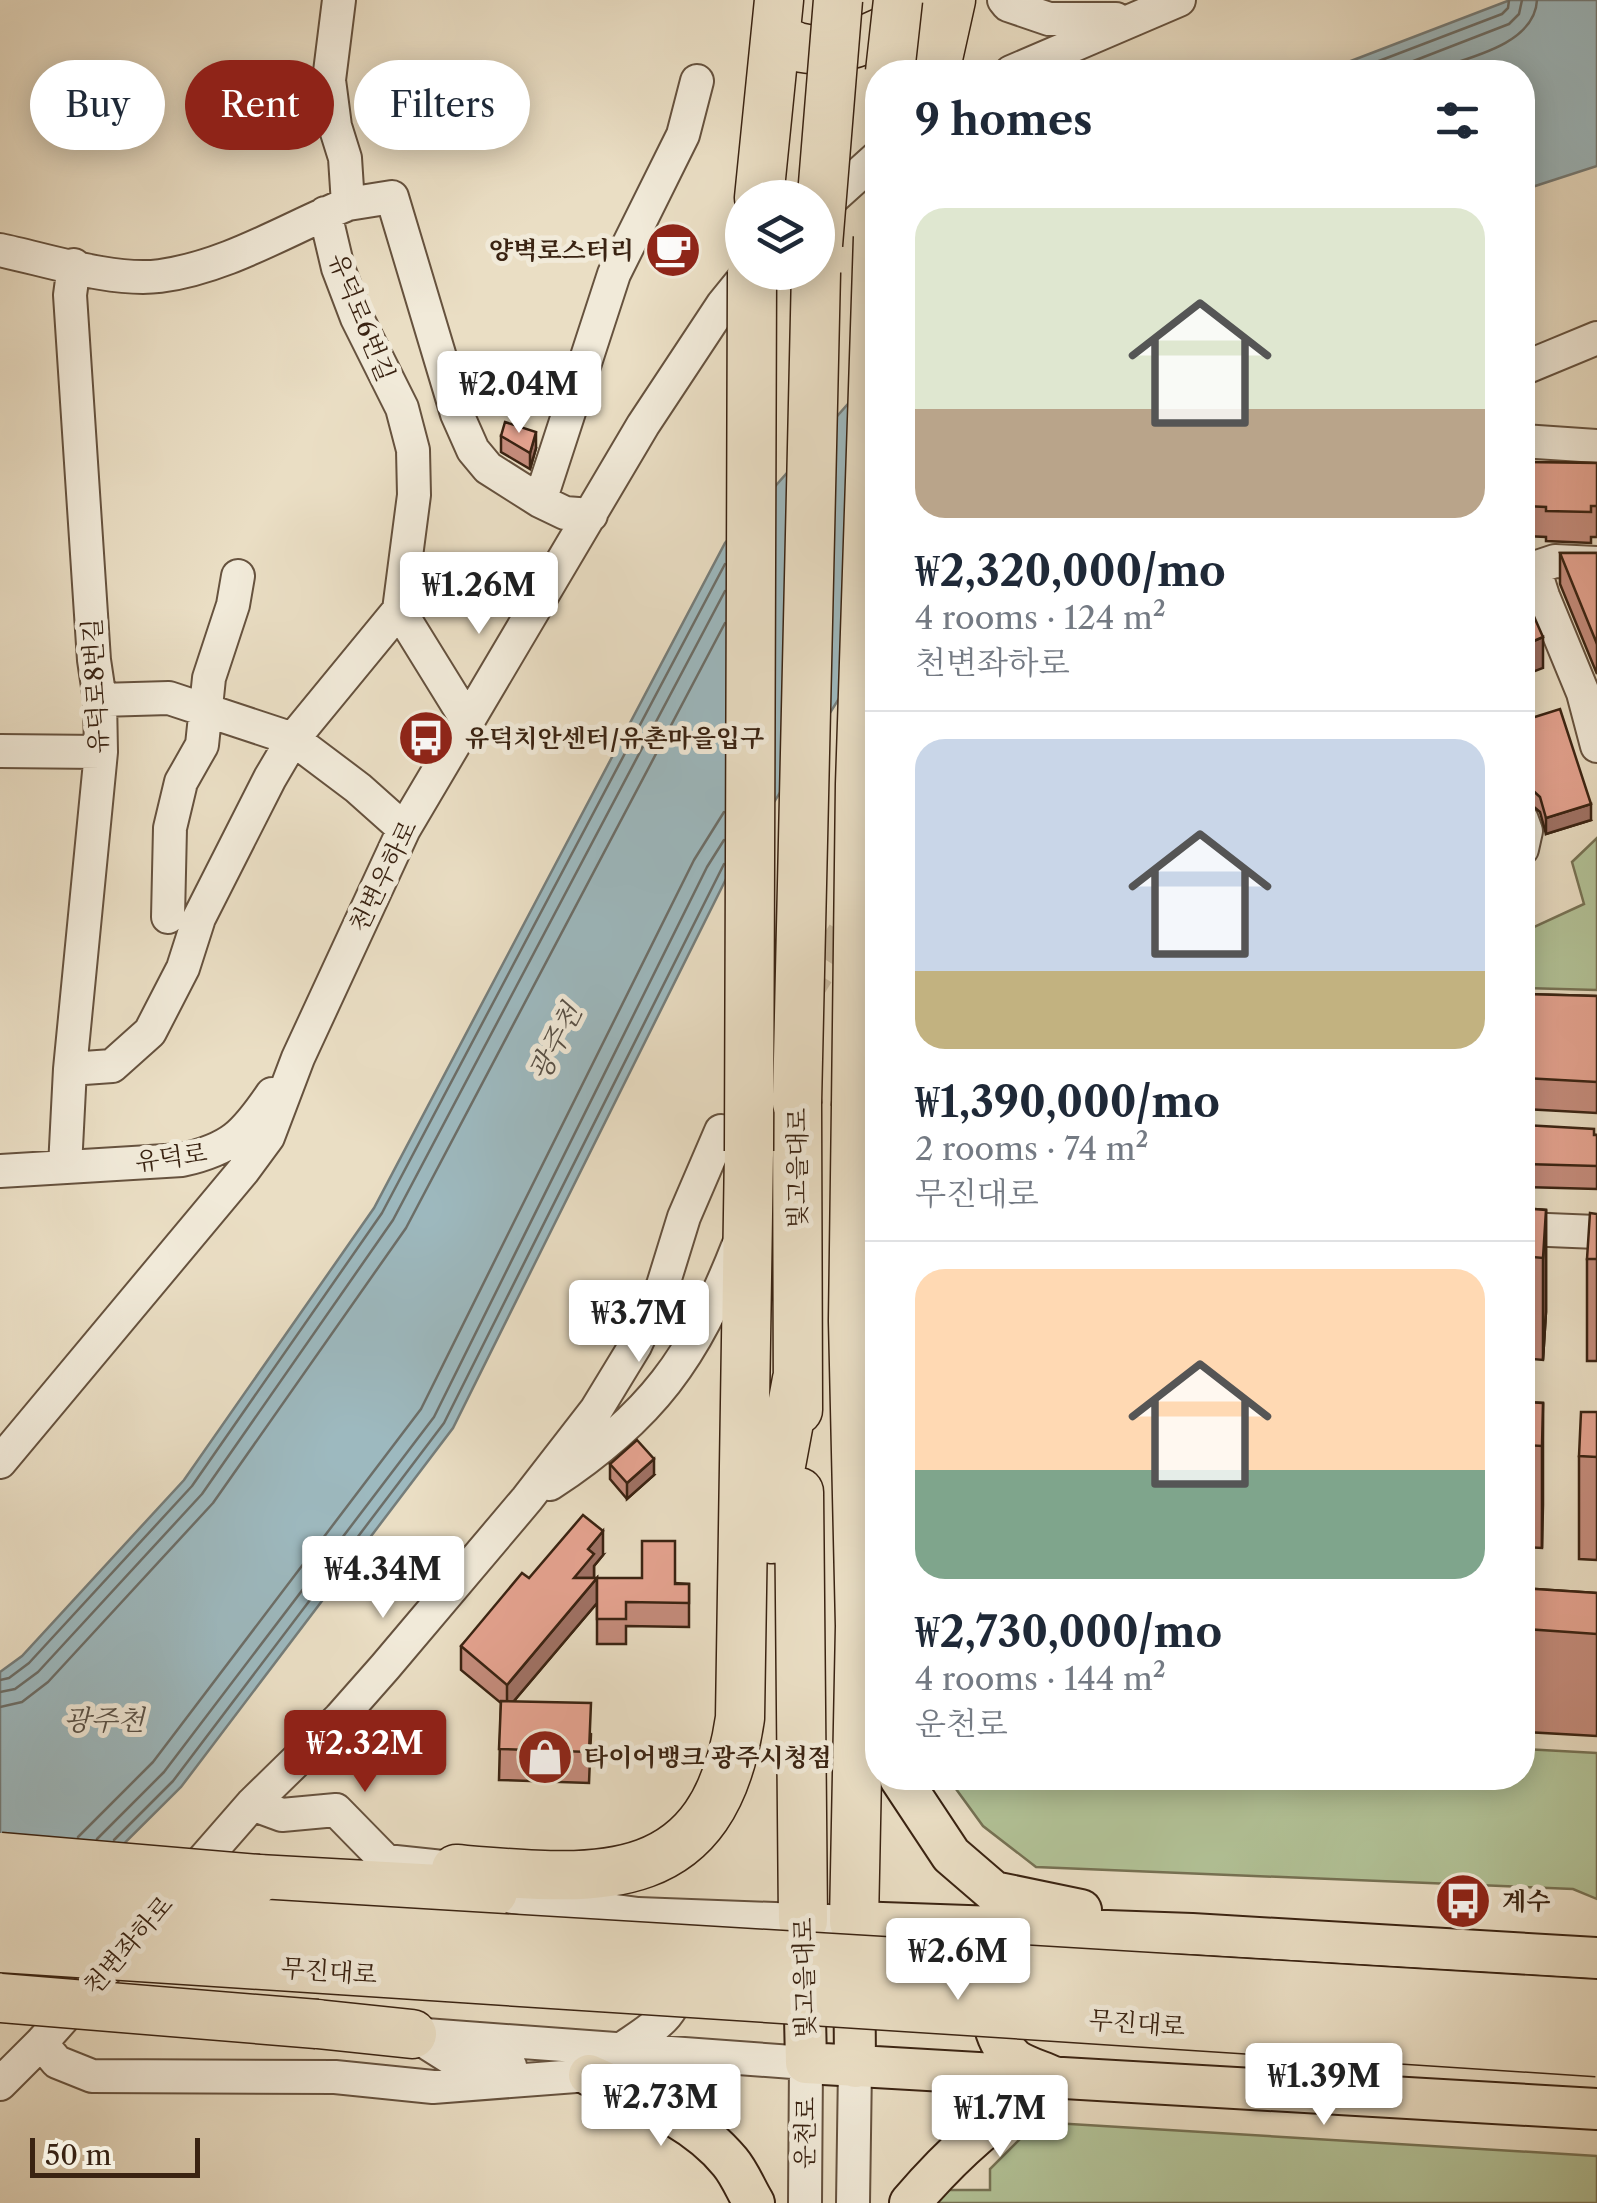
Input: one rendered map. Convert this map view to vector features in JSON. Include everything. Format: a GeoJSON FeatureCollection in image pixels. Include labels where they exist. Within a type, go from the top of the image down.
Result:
{"type":"FeatureCollection","features":[{"type":"Feature","properties":{"kind":"highway"},"geometry":{"type":"LineString","coordinates":[[823,180],[838,0]]}},
{"type":"Feature","properties":{"kind":"highway"},"geometry":{"type":"LineString","coordinates":[[891,60],[898,0]]}},
{"type":"Feature","properties":{"kind":"highway"},"geometry":{"type":"LineString","coordinates":[[778,18],[801,48],[854,45],[916,14],[928,0]]}},
{"type":"Feature","properties":{"kind":"highway"},"geometry":{"type":"LineString","coordinates":[[938,60],[952,0]]}},
{"type":"Feature","properties":{"kind":"highway"},"geometry":{"type":"LineString","coordinates":[[761,180],[778,18]]}},
{"type":"Feature","properties":{"kind":"highway"},"geometry":{"type":"LineString","coordinates":[[0,1948],[260,1923],[466,1880],[606,1874],[646,1864],[676,1846],[705,1817],[725,1784],[735,1754],[740,1718],[746,1516],[746,1228],[735,1141],[750,290]]}},
{"type":"Feature","properties":{"kind":"highway","name":"빛고을대로"},"geometry":{"type":"LineString","coordinates":[[803,1921],[797,1103],[816,290]]}},
{"type":"Feature","properties":{"kind":"highway","name":"빛고을대로"},"geometry":{"type":"LineString","coordinates":[[865,632],[853,1321],[865,1697]]}},
{"type":"Feature","properties":{"kind":"highway"},"geometry":{"type":"LineString","coordinates":[[466,1880],[554,1894],[629,1887],[684,1860],[712,1834],[732,1806],[749,1767],[758,1723],[776,1492],[797,1379]]}},
{"type":"Feature","properties":{"kind":"highway"},"geometry":{"type":"LineString","coordinates":[[860,1626],[865,1611]]}},
{"type":"Feature","properties":{"kind":"highway","name":"빛고을대로"},"geometry":{"type":"LineString","coordinates":[[854,1922],[865,1756]]}},
{"type":"Feature","properties":{"kind":"highway"},"geometry":{"type":"LineString","coordinates":[[0,1857],[260,1923]]}},
{"type":"Feature","properties":{"kind":"highway"},"geometry":{"type":"LineString","coordinates":[[0,1904],[260,1923]]}},
{"type":"Feature","properties":{"kind":"highway","name":"무진대로"},"geometry":{"type":"LineString","coordinates":[[260,1923],[1597,2004]]}},
{"type":"Feature","properties":{"kind":"highway","name":"무진대로"},"geometry":{"type":"LineString","coordinates":[[260,1923],[1597,2052]]}},
{"type":"Feature","properties":{"kind":"highway"},"geometry":{"type":"LineString","coordinates":[[0,1998],[412,2034]]}},
{"type":"Feature","properties":{"kind":"main road"},"geometry":{"type":"LineString","coordinates":[[908,1790],[952,1855],[994,1892],[1192,1934]]}},
{"type":"Feature","properties":{"kind":"main road","name":"빛고을대로"},"geometry":{"type":"LineString","coordinates":[[803,1921],[806,2063]]}},
{"type":"Feature","properties":{"kind":"main road","name":"빛고을대로"},"geometry":{"type":"LineString","coordinates":[[854,1922],[855,2067]]}},
{"type":"Feature","properties":{"kind":"main road"},"geometry":{"type":"LineString","coordinates":[[854,1922],[1192,1934],[1597,1958]]}},
{"type":"Feature","properties":{"kind":"main road"},"geometry":{"type":"LineString","coordinates":[[1054,2077],[1014,2059],[995,2033],[993,1992],[1005,1960],[1061,1928]]}},
{"type":"Feature","properties":{"kind":"main road"},"geometry":{"type":"LineString","coordinates":[[806,2063],[1597,2109]]}},
{"type":"Feature","properties":{"kind":"main road"},"geometry":{"type":"LineString","coordinates":[[589,2075],[640,2097],[698,2130],[731,2163],[754,2203]]}},
{"type":"Feature","properties":{"kind":"main road"},"geometry":{"type":"LineString","coordinates":[[910,2203],[945,2162],[997,2115],[1054,2077]]}},
{"type":"Feature","properties":{"kind":"street","name":"유덕로6번길"},"geometry":{"type":"LineString","coordinates":[[340,0],[329,80],[334,126],[347,172],[337,209],[338,268],[357,318],[402,408],[413,450],[414,495],[399,610]]}},
{"type":"Feature","properties":{"kind":"street"},"geometry":{"type":"LineString","coordinates":[[1004,0],[1049,18],[1131,18]]}},
{"type":"Feature","properties":{"kind":"street"},"geometry":{"type":"LineString","coordinates":[[1038,60],[1179,0]]}},
{"type":"Feature","properties":{"kind":"street"},"geometry":{"type":"LineString","coordinates":[[540,501],[614,274],[683,135],[697,81]]}},
{"type":"Feature","properties":{"kind":"street"},"geometry":{"type":"LineString","coordinates":[[835,195],[865,168]]}},
{"type":"Feature","properties":{"kind":"street"},"geometry":{"type":"LineString","coordinates":[[0,250],[117,274],[160,276],[280,236],[337,209],[392,197],[448,386],[468,438],[488,468],[540,501],[565,513],[591,515]]}},
{"type":"Feature","properties":{"kind":"street","name":"유덕로8번길"},"geometry":{"type":"LineString","coordinates":[[66,1167],[70,1069],[100,752],[100,700],[94,660],[70,295],[74,265]]}},
{"type":"Feature","properties":{"kind":"street","name":"천변우하로"},"geometry":{"type":"LineString","coordinates":[[0,1462],[268,1137],[298,1058],[404,829],[582,524],[735,290]]}},
{"type":"Feature","properties":{"kind":"street"},"geometry":{"type":"LineString","coordinates":[[1535,364],[1597,338]]}},
{"type":"Feature","properties":{"kind":"street"},"geometry":{"type":"LineString","coordinates":[[1535,442],[1597,446]]}},
{"type":"Feature","properties":{"kind":"street"},"geometry":{"type":"LineString","coordinates":[[1535,568],[1555,561],[1597,563]]}},
{"type":"Feature","properties":{"kind":"street"},"geometry":{"type":"LineString","coordinates":[[1535,572],[1542,596],[1590,693],[1597,746]]}},
{"type":"Feature","properties":{"kind":"street"},"geometry":{"type":"LineString","coordinates":[[168,916],[170,828],[182,782],[202,745],[209,678],[234,605],[238,576]]}},
{"type":"Feature","properties":{"kind":"street"},"geometry":{"type":"LineString","coordinates":[[70,1069],[112,1066],[150,1032],[183,968],[200,918],[293,739],[399,610],[467,720]]}},
{"type":"Feature","properties":{"kind":"street"},"geometry":{"type":"LineString","coordinates":[[100,700],[169,698],[293,739],[404,829]]}},
{"type":"Feature","properties":{"kind":"street"},"geometry":{"type":"LineString","coordinates":[[0,751],[100,752]]}},
{"type":"Feature","properties":{"kind":"street","name":"유덕로"},"geometry":{"type":"LineString","coordinates":[[0,1171],[182,1160],[226,1148],[260,1112],[298,1058]]}},
{"type":"Feature","properties":{"kind":"street","name":"천변좌하로"},"geometry":{"type":"LineString","coordinates":[[0,2084],[41,2043],[252,1804],[374,1680],[527,1499],[596,1410],[634,1346],[662,1285],[684,1217],[735,1141]]}},
{"type":"Feature","properties":{"kind":"street","name":"천변좌하로"},"geometry":{"type":"LineString","coordinates":[[527,1499],[598,1453],[623,1431],[680,1366],[714,1306],[746,1228]]}},
{"type":"Feature","properties":{"kind":"street"},"geometry":{"type":"LineString","coordinates":[[1535,1229],[1597,1232]]}},
{"type":"Feature","properties":{"kind":"street"},"geometry":{"type":"LineString","coordinates":[[252,1804],[282,1815],[336,1810],[386,1861],[638,1914],[854,1922]]}},
{"type":"Feature","properties":{"kind":"street"},"geometry":{"type":"LineString","coordinates":[[622,2048],[669,2014],[680,1989],[676,1965],[638,1914]]}},
{"type":"Feature","properties":{"kind":"street"},"geometry":{"type":"LineString","coordinates":[[412,2034],[454,2060],[589,2075]]}},
{"type":"Feature","properties":{"kind":"street"},"geometry":{"type":"LineString","coordinates":[[412,2034],[806,2063]]}},
{"type":"Feature","properties":{"kind":"street"},"geometry":{"type":"LineString","coordinates":[[41,2043],[57,2062],[92,2076],[334,2076],[434,2087],[589,2075],[713,2058]]}},
{"type":"Feature","properties":{"kind":"street","name":"운천로"},"geometry":{"type":"LineString","coordinates":[[804,2203],[806,2063]]}},
{"type":"Feature","properties":{"kind":"street","name":"운천로"},"geometry":{"type":"LineString","coordinates":[[853,2203],[855,2067]]}},
{"type":"Feature","properties":{"kind":"green space"},"geometry":{"type":"Polygon","coordinates":[[[1597,838],[1597,990],[1535,988],[1535,926],[1584,904],[1572,862],[1597,838]]]}},
{"type":"Feature","properties":{"kind":"green space"},"geometry":{"type":"Polygon","coordinates":[[[1535,1750],[1597,1753],[1597,1899],[1573,1889],[1036,1867],[983,1826],[957,1790],[1535,1790],[1535,1750]]]}},
{"type":"Feature","properties":{"kind":"green space"},"geometry":{"type":"Polygon","coordinates":[[[1037,2122],[1597,2156],[1597,2203],[933,2203],[947,2190],[990,2190],[990,2169],[1037,2122]]]}},
{"type":"Feature","properties":{"kind":"water"},"geometry":{"type":"Polygon","coordinates":[[[1510,0],[1597,0],[1597,166],[1535,186],[1535,60],[1353,60],[1510,0]]]}},
{"type":"Feature","properties":{"kind":"water","name":"광주천"},"geometry":{"type":"Polygon","coordinates":[[[865,385],[865,657],[727,877],[453,1428],[181,1787],[0,1967],[0,1672],[22,1656],[184,1480],[374,1208],[725,543],[865,385]]]}},
{"type":"Feature","properties":{"kind":"building"},"geometry":{"type":"Polygon","coordinates":[[[505,422],[536,432],[530,453],[501,436],[505,422]]]}},
{"type":"Feature","properties":{"kind":"building"},"geometry":{"type":"Polygon","coordinates":[[[1535,462],[1597,463],[1597,506],[1591,506],[1591,512],[1546,511],[1546,507],[1535,507],[1535,462]]]}},
{"type":"Feature","properties":{"kind":"building"},"geometry":{"type":"Polygon","coordinates":[[[1560,553],[1597,553],[1597,644],[1560,553]]]}},
{"type":"Feature","properties":{"kind":"building"},"geometry":{"type":"Polygon","coordinates":[[[1535,619],[1543,637],[1535,640],[1535,619]]]}},
{"type":"Feature","properties":{"kind":"building"},"geometry":{"type":"Polygon","coordinates":[[[1560,709],[1591,804],[1546,818],[1535,792],[1535,717],[1560,709]]]}},
{"type":"Feature","properties":{"kind":"building"},"geometry":{"type":"Polygon","coordinates":[[[1535,994],[1597,996],[1597,1082],[1535,1079],[1535,994]]]}},
{"type":"Feature","properties":{"kind":"building"},"geometry":{"type":"Polygon","coordinates":[[[1535,1126],[1594,1129],[1597,1166],[1535,1164],[1535,1126]]]}},
{"type":"Feature","properties":{"kind":"building"},"geometry":{"type":"Polygon","coordinates":[[[1535,1209],[1546,1210],[1543,1258],[1535,1257],[1535,1209]]]}},
{"type":"Feature","properties":{"kind":"building"},"geometry":{"type":"Polygon","coordinates":[[[1590,1213],[1597,1214],[1597,1259],[1587,1259],[1590,1213]]]}},
{"type":"Feature","properties":{"kind":"building"},"geometry":{"type":"Polygon","coordinates":[[[1535,1403],[1543,1403],[1542,1446],[1535,1446],[1535,1403]]]}},
{"type":"Feature","properties":{"kind":"building"},"geometry":{"type":"Polygon","coordinates":[[[1581,1412],[1597,1412],[1597,1457],[1579,1456],[1581,1412]]]}},
{"type":"Feature","properties":{"kind":"building"},"geometry":{"type":"Polygon","coordinates":[[[637,1440],[654,1459],[627,1483],[610,1464],[637,1440]]]}},
{"type":"Feature","properties":{"kind":"building"},"geometry":{"type":"Polygon","coordinates":[[[583,1515],[603,1531],[588,1549],[594,1554],[574,1578],[597,1578],[507,1685],[461,1646],[522,1573],[529,1578],[583,1515]]]}},
{"type":"Feature","properties":{"kind":"building"},"geometry":{"type":"Polygon","coordinates":[[[642,1541],[675,1541],[675,1584],[689,1584],[689,1603],[626,1602],[626,1619],[597,1619],[597,1578],[642,1578],[642,1541]]]}},
{"type":"Feature","properties":{"kind":"building"},"geometry":{"type":"Polygon","coordinates":[[[1535,1589],[1597,1593],[1597,1634],[1535,1630],[1535,1589]]]}},
{"type":"Feature","properties":{"kind":"building"},"geometry":{"type":"Polygon","coordinates":[[[501,1701],[591,1703],[589,1752],[499,1749],[501,1701]]]}},
{"type":"Feature","properties":{"kind":"tunnel"},"geometry":{"type":"LineString","coordinates":[[801,1001],[857,911]]}},
{"type":"Feature","properties":{"kind":"place","name":"양벽로스터리"},"geometry":{"type":"Point","coordinates":[673,250]}},
{"type":"Feature","properties":{"kind":"place","name":"유덕치안센터/유촌마을입구"},"geometry":{"type":"Point","coordinates":[426,738]}},
{"type":"Feature","properties":{"kind":"place","name":"타이어뱅크 광주시청점"},"geometry":{"type":"Point","coordinates":[545,1757]}},
{"type":"Feature","properties":{"kind":"place","name":"계수"},"geometry":{"type":"Point","coordinates":[1463,1901]}}]}
